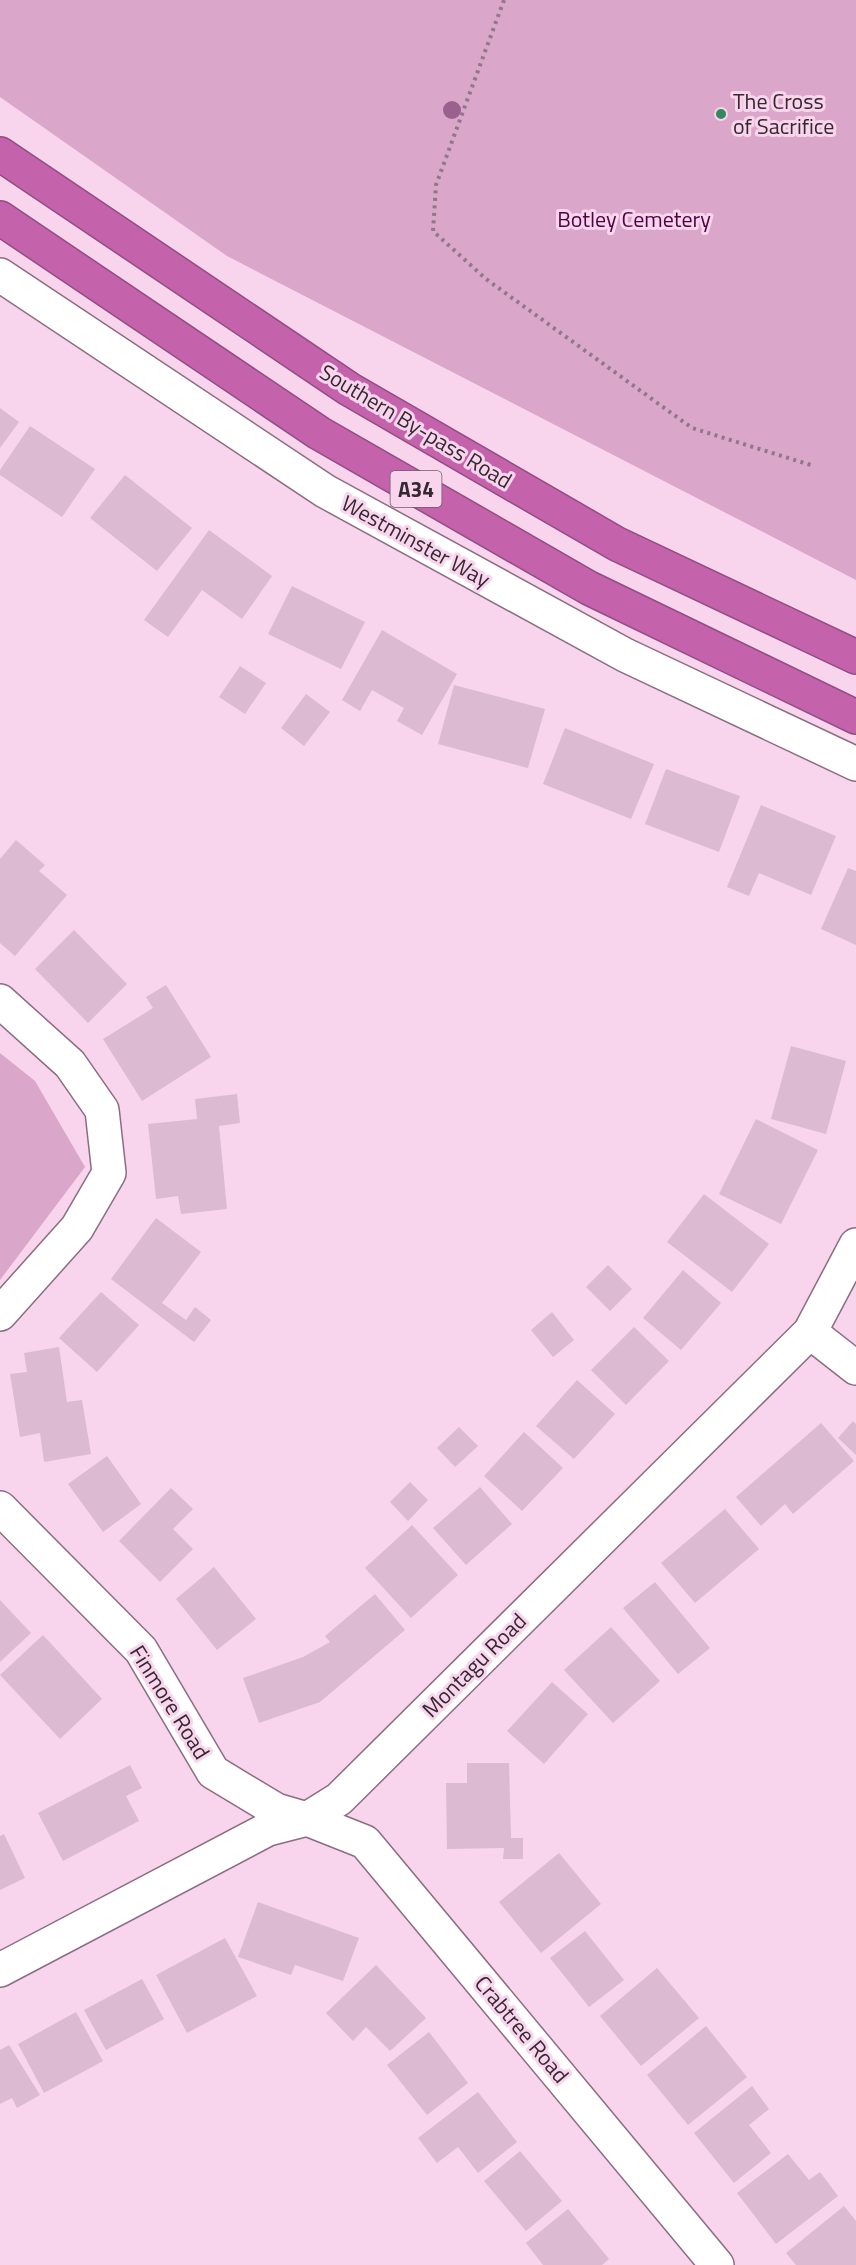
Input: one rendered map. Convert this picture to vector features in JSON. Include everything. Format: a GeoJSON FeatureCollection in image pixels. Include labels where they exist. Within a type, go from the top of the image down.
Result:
{"type":"FeatureCollection","features":[{"type":"Feature","properties":{"kind":"highway","name":"Southern By-pass Road"},"geometry":{"type":"LineString","coordinates":[[0,154],[360,395],[617,544],[856,657]]}},
{"type":"Feature","properties":{"kind":"highway","name":"A34"},"geometry":{"type":"LineString","coordinates":[[0,218],[319,433],[589,588],[856,717]]}},
{"type":"Feature","properties":{"kind":"street","name":"Westminster Way"},"geometry":{"type":"LineString","coordinates":[[0,275],[325,491],[625,655],[856,764]]}},
{"type":"Feature","properties":{"kind":"street"},"geometry":{"type":"LineString","coordinates":[[0,1001],[70,1064],[102,1110],[109,1173],[77,1228],[0,1314]]}},
{"type":"Feature","properties":{"kind":"street","name":"Montagu Road"},"geometry":{"type":"LineString","coordinates":[[0,1970],[268,1829],[307,1819],[339,1799],[810,1332],[856,1245]]}},
{"type":"Feature","properties":{"kind":"street"},"geometry":{"type":"LineString","coordinates":[[810,1332],[856,1368]]}},
{"type":"Feature","properties":{"kind":"street","name":"Finmore Road"},"geometry":{"type":"LineString","coordinates":[[0,1508],[141,1650],[213,1772],[276,1810],[307,1819]]}},
{"type":"Feature","properties":{"kind":"street","name":"Crabtree Road"},"geometry":{"type":"LineString","coordinates":[[307,1819],[365,1842],[717,2265]]}},
{"type":"Feature","properties":{"kind":"path"},"geometry":{"type":"LineString","coordinates":[[504,0],[436,185],[433,231],[486,279],[692,428],[814,466]]}},
{"type":"Feature","properties":{"kind":"green space","name":"Botley Cemetery"},"geometry":{"type":"Polygon","coordinates":[[[0,0],[856,0],[856,580],[227,256],[0,97],[0,0]]]}},
{"type":"Feature","properties":{"kind":"green space"},"geometry":{"type":"Polygon","coordinates":[[[0,1053],[35,1081],[85,1167],[0,1280],[0,1053]]]}},
{"type":"Feature","properties":{"kind":"building"},"geometry":{"type":"Polygon","coordinates":[[[0,408],[19,422],[0,448],[0,408]]]}},
{"type":"Feature","properties":{"kind":"building"},"geometry":{"type":"Polygon","coordinates":[[[30,426],[95,469],[62,517],[0,475],[0,470],[30,426]]]}},
{"type":"Feature","properties":{"kind":"building"},"geometry":{"type":"Polygon","coordinates":[[[125,475],[192,528],[157,571],[90,518],[125,475]]]}},
{"type":"Feature","properties":{"kind":"building"},"geometry":{"type":"Polygon","coordinates":[[[209,530],[272,576],[242,619],[202,590],[168,637],[144,620],[209,530]]]}},
{"type":"Feature","properties":{"kind":"building"},"geometry":{"type":"Polygon","coordinates":[[[292,586],[365,622],[341,669],[268,634],[292,586]]]}},
{"type":"Feature","properties":{"kind":"building"},"geometry":{"type":"Polygon","coordinates":[[[382,630],[457,674],[422,735],[397,721],[404,708],[372,690],[360,711],[342,700],[382,630]]]}},
{"type":"Feature","properties":{"kind":"building"},"geometry":{"type":"Polygon","coordinates":[[[240,666],[266,683],[245,714],[219,697],[240,666]]]}},
{"type":"Feature","properties":{"kind":"building"},"geometry":{"type":"Polygon","coordinates":[[[454,685],[545,709],[528,768],[438,744],[454,685]]]}},
{"type":"Feature","properties":{"kind":"building"},"geometry":{"type":"Polygon","coordinates":[[[306,694],[330,712],[304,746],[281,728],[306,694]]]}},
{"type":"Feature","properties":{"kind":"building"},"geometry":{"type":"Polygon","coordinates":[[[565,728],[654,764],[631,819],[543,784],[565,728]]]}},
{"type":"Feature","properties":{"kind":"building"},"geometry":{"type":"Polygon","coordinates":[[[666,769],[740,796],[719,852],[645,824],[666,769]]]}},
{"type":"Feature","properties":{"kind":"building"},"geometry":{"type":"Polygon","coordinates":[[[761,805],[836,836],[811,895],[759,873],[749,896],[727,887],[761,805]]]}},
{"type":"Feature","properties":{"kind":"building"},"geometry":{"type":"Polygon","coordinates":[[[16,840],[45,865],[39,871],[67,895],[15,956],[0,943],[0,859],[16,840]]]}},
{"type":"Feature","properties":{"kind":"building"},"geometry":{"type":"Polygon","coordinates":[[[848,868],[856,871],[856,945],[821,929],[848,868]]]}},
{"type":"Feature","properties":{"kind":"building"},"geometry":{"type":"Polygon","coordinates":[[[74,930],[127,984],[88,1023],[35,969],[74,930]]]}},
{"type":"Feature","properties":{"kind":"building"},"geometry":{"type":"Polygon","coordinates":[[[166,985],[211,1057],[142,1101],[103,1039],[153,1008],[146,997],[166,985]]]}},
{"type":"Feature","properties":{"kind":"building"},"geometry":{"type":"Polygon","coordinates":[[[791,1046],[846,1061],[826,1134],[771,1119],[791,1046]]]}},
{"type":"Feature","properties":{"kind":"building"},"geometry":{"type":"Polygon","coordinates":[[[237,1094],[240,1123],[219,1126],[227,1209],[181,1214],[178,1196],[156,1199],[148,1124],[197,1119],[195,1099],[237,1094]]]}},
{"type":"Feature","properties":{"kind":"building"},"geometry":{"type":"Polygon","coordinates":[[[756,1119],[818,1150],[781,1224],[719,1194],[756,1119]]]}},
{"type":"Feature","properties":{"kind":"building"},"geometry":{"type":"Polygon","coordinates":[[[704,1194],[769,1244],[732,1292],[667,1242],[704,1194]]]}},
{"type":"Feature","properties":{"kind":"building"},"geometry":{"type":"Polygon","coordinates":[[[156,1218],[201,1252],[162,1303],[186,1320],[195,1307],[211,1320],[194,1342],[111,1279],[156,1218]]]}},
{"type":"Feature","properties":{"kind":"building"},"geometry":{"type":"Polygon","coordinates":[[[608,1265],[632,1289],[610,1311],[586,1287],[608,1265]]]}},
{"type":"Feature","properties":{"kind":"building"},"geometry":{"type":"Polygon","coordinates":[[[683,1270],[721,1303],[681,1350],[643,1318],[683,1270]]]}},
{"type":"Feature","properties":{"kind":"building"},"geometry":{"type":"Polygon","coordinates":[[[101,1292],[139,1325],[97,1372],[59,1338],[101,1292]]]}},
{"type":"Feature","properties":{"kind":"building"},"geometry":{"type":"Polygon","coordinates":[[[552,1312],[574,1340],[553,1357],[531,1330],[552,1312]]]}},
{"type":"Feature","properties":{"kind":"building"},"geometry":{"type":"Polygon","coordinates":[[[634,1327],[669,1361],[626,1405],[591,1370],[634,1327]]]}},
{"type":"Feature","properties":{"kind":"building"},"geometry":{"type":"Polygon","coordinates":[[[59,1347],[67,1402],[82,1400],[91,1454],[44,1462],[40,1433],[20,1437],[10,1374],[27,1372],[24,1353],[59,1347]]]}},
{"type":"Feature","properties":{"kind":"building"},"geometry":{"type":"Polygon","coordinates":[[[577,1380],[615,1414],[574,1459],[536,1426],[577,1380]]]}},
{"type":"Feature","properties":{"kind":"building"},"geometry":{"type":"Polygon","coordinates":[[[853,1421],[856,1424],[856,1455],[838,1438],[853,1421]]]}},
{"type":"Feature","properties":{"kind":"building"},"geometry":{"type":"Polygon","coordinates":[[[821,1423],[854,1461],[793,1514],[785,1504],[761,1526],[736,1497],[821,1423]]]}},
{"type":"Feature","properties":{"kind":"building"},"geometry":{"type":"Polygon","coordinates":[[[459,1427],[478,1446],[455,1467],[437,1448],[459,1427]]]}},
{"type":"Feature","properties":{"kind":"building"},"geometry":{"type":"Polygon","coordinates":[[[524,1432],[563,1468],[522,1511],[484,1476],[524,1432]]]}},
{"type":"Feature","properties":{"kind":"building"},"geometry":{"type":"Polygon","coordinates":[[[107,1456],[141,1504],[103,1532],[68,1484],[107,1456]]]}},
{"type":"Feature","properties":{"kind":"building"},"geometry":{"type":"Polygon","coordinates":[[[410,1482],[428,1500],[408,1521],[390,1502],[410,1482]]]}},
{"type":"Feature","properties":{"kind":"building"},"geometry":{"type":"Polygon","coordinates":[[[480,1487],[512,1524],[466,1565],[433,1528],[480,1487]]]}},
{"type":"Feature","properties":{"kind":"building"},"geometry":{"type":"Polygon","coordinates":[[[171,1488],[193,1509],[173,1529],[193,1549],[160,1582],[119,1541],[171,1488]]]}},
{"type":"Feature","properties":{"kind":"building"},"geometry":{"type":"Polygon","coordinates":[[[725,1509],[759,1549],[695,1603],[661,1563],[725,1509]]]}},
{"type":"Feature","properties":{"kind":"building"},"geometry":{"type":"Polygon","coordinates":[[[412,1525],[458,1575],[411,1618],[365,1568],[412,1525]]]}},
{"type":"Feature","properties":{"kind":"building"},"geometry":{"type":"Polygon","coordinates":[[[214,1567],[256,1619],[217,1650],[176,1599],[214,1567]]]}},
{"type":"Feature","properties":{"kind":"building"},"geometry":{"type":"Polygon","coordinates":[[[655,1582],[710,1648],[678,1674],[623,1608],[655,1582]]]}},
{"type":"Feature","properties":{"kind":"building"},"geometry":{"type":"Polygon","coordinates":[[[375,1594],[405,1630],[320,1702],[259,1723],[243,1678],[303,1657],[330,1642],[325,1636],[375,1594]]]}},
{"type":"Feature","properties":{"kind":"building"},"geometry":{"type":"Polygon","coordinates":[[[0,1600],[31,1633],[0,1662],[0,1600]]]}},
{"type":"Feature","properties":{"kind":"building"},"geometry":{"type":"Polygon","coordinates":[[[611,1627],[660,1681],[613,1723],[564,1670],[611,1627]]]}},
{"type":"Feature","properties":{"kind":"building"},"geometry":{"type":"Polygon","coordinates":[[[43,1635],[102,1699],[60,1739],[0,1675],[43,1635]]]}},
{"type":"Feature","properties":{"kind":"building"},"geometry":{"type":"Polygon","coordinates":[[[552,1682],[588,1714],[544,1764],[507,1731],[552,1682]]]}},
{"type":"Feature","properties":{"kind":"building"},"geometry":{"type":"Polygon","coordinates":[[[467,1763],[509,1763],[511,1838],[523,1838],[523,1859],[503,1859],[504,1848],[447,1849],[446,1783],[467,1783],[467,1763]]]}},
{"type":"Feature","properties":{"kind":"building"},"geometry":{"type":"Polygon","coordinates":[[[130,1765],[142,1788],[126,1796],[139,1821],[63,1861],[38,1813],[130,1765]]]}},
{"type":"Feature","properties":{"kind":"building"},"geometry":{"type":"Polygon","coordinates":[[[4,1834],[25,1878],[0,1890],[0,1836],[4,1834]]]}},
{"type":"Feature","properties":{"kind":"building"},"geometry":{"type":"Polygon","coordinates":[[[559,1853],[601,1904],[541,1953],[499,1902],[559,1853]]]}},
{"type":"Feature","properties":{"kind":"building"},"geometry":{"type":"Polygon","coordinates":[[[258,1902],[359,1938],[343,1981],[295,1965],[291,1975],[238,1957],[258,1902]]]}},
{"type":"Feature","properties":{"kind":"building"},"geometry":{"type":"Polygon","coordinates":[[[585,1931],[624,1980],[589,2007],[550,1958],[585,1931]]]}},
{"type":"Feature","properties":{"kind":"building"},"geometry":{"type":"Polygon","coordinates":[[[225,1938],[257,1996],[187,2033],[156,1975],[225,1938]]]}},
{"type":"Feature","properties":{"kind":"building"},"geometry":{"type":"Polygon","coordinates":[[[376,1965],[426,2018],[390,2051],[366,2027],[353,2041],[326,2013],[376,1965]]]}},
{"type":"Feature","properties":{"kind":"building"},"geometry":{"type":"Polygon","coordinates":[[[657,1968],[699,2018],[641,2066],[600,2016],[657,1968]]]}},
{"type":"Feature","properties":{"kind":"building"},"geometry":{"type":"Polygon","coordinates":[[[142,1979],[164,2019],[106,2050],[84,2010],[142,1979]]]}},
{"type":"Feature","properties":{"kind":"building"},"geometry":{"type":"Polygon","coordinates":[[[76,2012],[103,2061],[44,2093],[18,2044],[76,2012]]]}},
{"type":"Feature","properties":{"kind":"building"},"geometry":{"type":"Polygon","coordinates":[[[706,2026],[747,2077],[688,2125],[647,2075],[706,2026]]]}},
{"type":"Feature","properties":{"kind":"building"},"geometry":{"type":"Polygon","coordinates":[[[429,2032],[468,2083],[427,2115],[387,2065],[429,2032]]]}},
{"type":"Feature","properties":{"kind":"building"},"geometry":{"type":"Polygon","coordinates":[[[9,2045],[40,2095],[17,2108],[12,2098],[0,2104],[0,2050],[9,2045]]]}},
{"type":"Feature","properties":{"kind":"building"},"geometry":{"type":"Polygon","coordinates":[[[752,2086],[769,2109],[749,2125],[771,2153],[734,2183],[694,2133],[752,2086]]]}},
{"type":"Feature","properties":{"kind":"building"},"geometry":{"type":"Polygon","coordinates":[[[478,2092],[517,2142],[478,2173],[458,2147],[437,2163],[418,2138],[478,2092]]]}},
{"type":"Feature","properties":{"kind":"building"},"geometry":{"type":"Polygon","coordinates":[[[520,2151],[562,2201],[526,2231],[484,2181],[520,2151]]]}},
{"type":"Feature","properties":{"kind":"building"},"geometry":{"type":"Polygon","coordinates":[[[788,2154],[809,2180],[820,2172],[838,2196],[776,2244],[737,2193],[788,2154]]]}},
{"type":"Feature","properties":{"kind":"building"},"geometry":{"type":"Polygon","coordinates":[[[844,2206],[856,2221],[856,2265],[796,2265],[786,2253],[844,2206]]]}},
{"type":"Feature","properties":{"kind":"building"},"geometry":{"type":"Polygon","coordinates":[[[568,2209],[609,2259],[602,2265],[543,2265],[526,2243],[568,2209]]]}},
{"type":"Feature","properties":{"kind":"place","name":"The Cross of Sacrifice"},"geometry":{"type":"Point","coordinates":[721,114]}}]}
